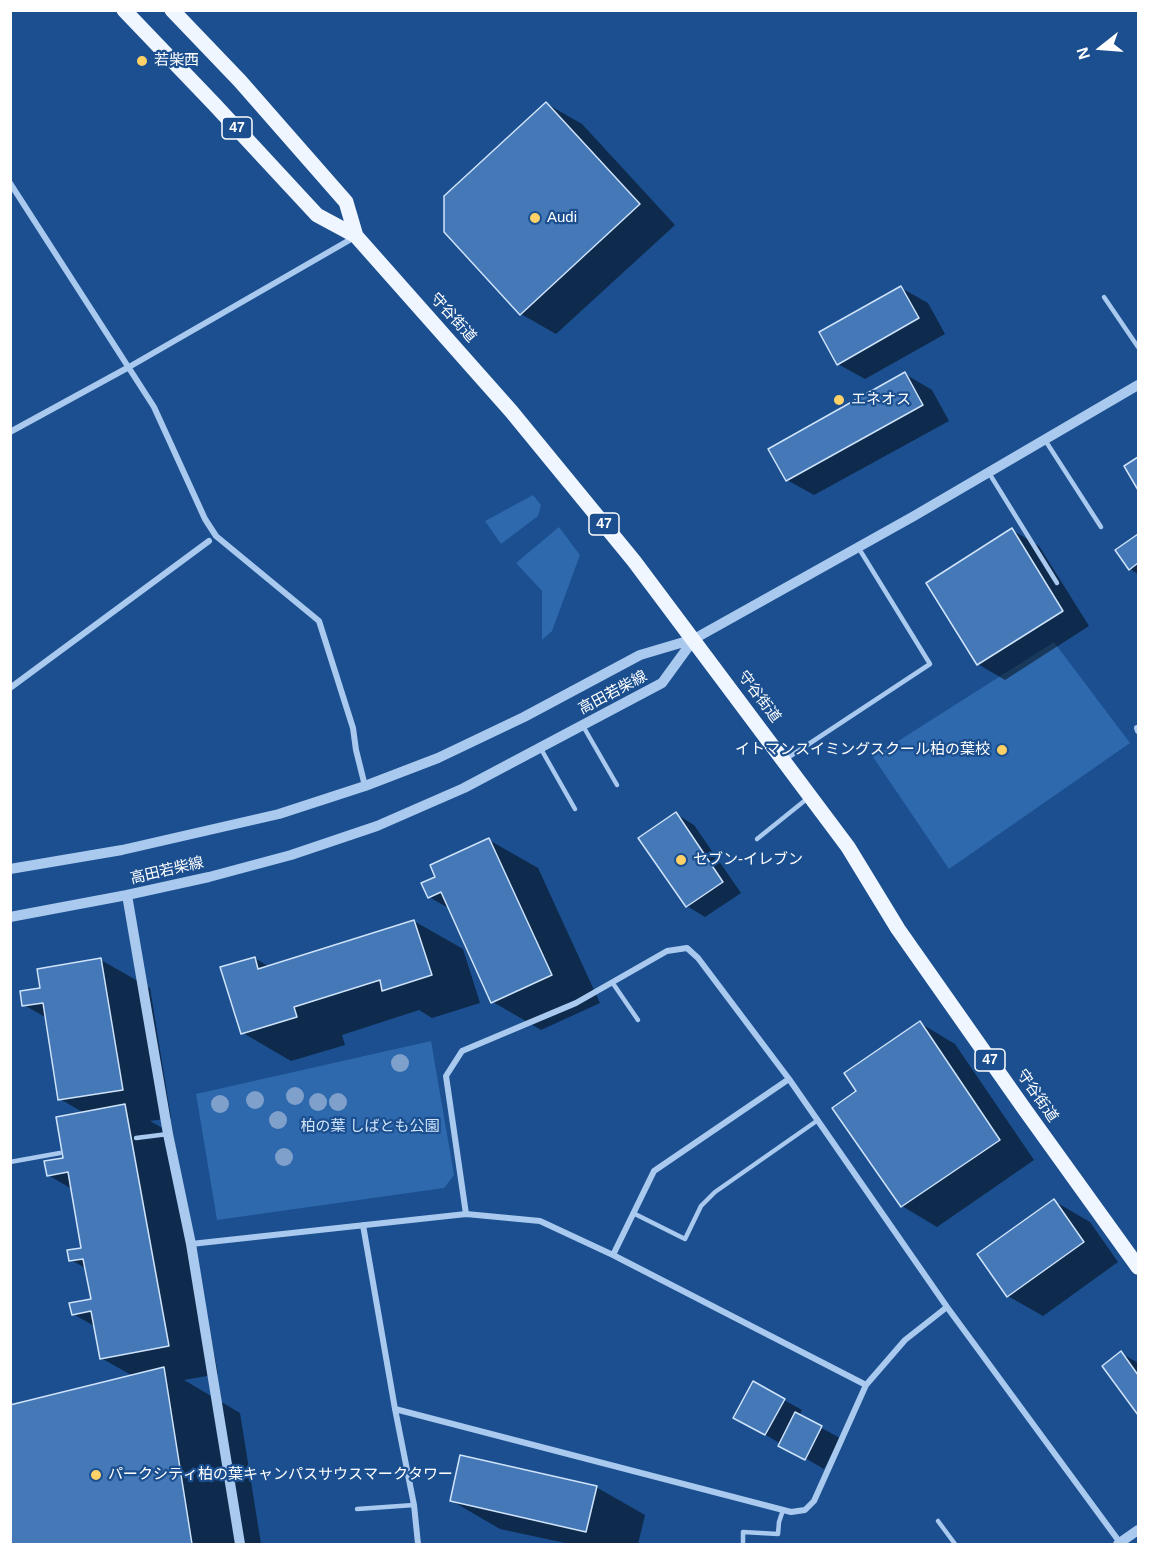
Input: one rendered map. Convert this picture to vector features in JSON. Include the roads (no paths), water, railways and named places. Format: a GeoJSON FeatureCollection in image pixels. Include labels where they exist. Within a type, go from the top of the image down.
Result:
{"type":"FeatureCollection","features":[{"type":"Feature","properties":{"kind":"main road","name":"守谷街道"},"geometry":{"type":"LineString","coordinates":[[123,10],[317,215],[356,236],[512,411],[634,561],[848,848],[905,938],[1138,1267]]}},
{"type":"Feature","properties":{"kind":"main road","name":"守谷街道"},"geometry":{"type":"LineString","coordinates":[[172,10],[240,81],[346,202],[356,236]]}},
{"type":"Feature","properties":{"kind":"street"},"geometry":{"type":"LineString","coordinates":[[10,183],[154,407],[205,519],[216,536],[319,621],[353,728],[365,786]]}},
{"type":"Feature","properties":{"kind":"street"},"geometry":{"type":"LineString","coordinates":[[10,432],[129,367],[356,236]]}},
{"type":"Feature","properties":{"kind":"street"},"geometry":{"type":"LineString","coordinates":[[694,639],[858,548],[1138,385]]}},
{"type":"Feature","properties":{"kind":"street"},"geometry":{"type":"LineString","coordinates":[[10,688],[209,541]]}},
{"type":"Feature","properties":{"kind":"street","name":"高田若柴線"},"geometry":{"type":"LineString","coordinates":[[10,917],[127,896],[209,877],[291,855],[377,826],[464,788],[662,683],[694,639]]}},
{"type":"Feature","properties":{"kind":"street","name":"高田若柴線"},"geometry":{"type":"LineString","coordinates":[[10,869],[122,850],[220,829],[279,814],[365,786],[438,758],[524,717],[640,655],[694,639]]}},
{"type":"Feature","properties":{"kind":"street"},"geometry":{"type":"LineString","coordinates":[[127,896],[168,1134],[191,1244],[240,1545]]}},
{"type":"Feature","properties":{"kind":"street"},"geometry":{"type":"LineString","coordinates":[[466,1215],[446,1076],[462,1051],[576,1004],[667,951],[687,948],[698,958],[789,1079],[947,1306],[1120,1544],[1138,1530]]}},
{"type":"Feature","properties":{"kind":"street"},"geometry":{"type":"LineString","coordinates":[[612,1255],[654,1171],[789,1079]]}},
{"type":"Feature","properties":{"kind":"street"},"geometry":{"type":"LineString","coordinates":[[191,1244],[466,1215],[540,1221],[612,1255],[866,1385]]}},
{"type":"Feature","properties":{"kind":"street"},"geometry":{"type":"LineString","coordinates":[[363,1225],[414,1505],[418,1545]]}},
{"type":"Feature","properties":{"kind":"street"},"geometry":{"type":"LineString","coordinates":[[395,1409],[791,1512],[805,1510],[814,1501],[866,1385],[905,1340],[947,1306]]}},
{"type":"Feature","properties":{"kind":"lane"},"geometry":{"type":"LineString","coordinates":[[1104,297],[1138,347]]}},
{"type":"Feature","properties":{"kind":"lane"},"geometry":{"type":"LineString","coordinates":[[1045,440],[1101,527]]}},
{"type":"Feature","properties":{"kind":"lane"},"geometry":{"type":"LineString","coordinates":[[989,472],[1057,583]]}},
{"type":"Feature","properties":{"kind":"lane"},"geometry":{"type":"LineString","coordinates":[[784,761],[930,664],[858,548]]}},
{"type":"Feature","properties":{"kind":"lane"},"geometry":{"type":"LineString","coordinates":[[582,726],[616,785]]}},
{"type":"Feature","properties":{"kind":"lane"},"geometry":{"type":"LineString","coordinates":[[540,748],[575,809]]}},
{"type":"Feature","properties":{"kind":"lane"},"geometry":{"type":"LineString","coordinates":[[758,839],[810,796]]}},
{"type":"Feature","properties":{"kind":"lane"},"geometry":{"type":"LineString","coordinates":[[612,982],[638,1020]]}},
{"type":"Feature","properties":{"kind":"lane"},"geometry":{"type":"LineString","coordinates":[[633,1213],[685,1239],[701,1206],[715,1192],[818,1120]]}},
{"type":"Feature","properties":{"kind":"lane"},"geometry":{"type":"LineString","coordinates":[[136,1138],[168,1134]]}},
{"type":"Feature","properties":{"kind":"lane"},"geometry":{"type":"LineString","coordinates":[[10,1162],[60,1153]]}},
{"type":"Feature","properties":{"kind":"lane"},"geometry":{"type":"LineString","coordinates":[[357,1509],[414,1505]]}},
{"type":"Feature","properties":{"kind":"lane"},"geometry":{"type":"LineString","coordinates":[[742,1545],[744,1532],[778,1534],[783,1510]]}},
{"type":"Feature","properties":{"kind":"lane"},"geometry":{"type":"LineString","coordinates":[[938,1521],[955,1545]]}},
{"type":"Feature","properties":{"kind":"place","name":"若柴西"},"geometry":{"type":"Point","coordinates":[142,61]}},
{"type":"Feature","properties":{"kind":"place","name":"Audi"},"geometry":{"type":"Point","coordinates":[535,218]}},
{"type":"Feature","properties":{"kind":"place","name":"エネオス"},"geometry":{"type":"Point","coordinates":[839,400]}},
{"type":"Feature","properties":{"kind":"place","name":"イトマンスイミングスクール柏の葉校"},"geometry":{"type":"Point","coordinates":[1002,750]}},
{"type":"Feature","properties":{"kind":"place","name":"セブン-イレブン"},"geometry":{"type":"Point","coordinates":[681,860]}},
{"type":"Feature","properties":{"kind":"place","name":"パークシティ柏の葉キャンパスサウスマークタワー"},"geometry":{"type":"Point","coordinates":[96,1475]}},
{"type":"Feature","properties":{"kind":"park label","name":"柏の葉 しばとも公園"},"geometry":{"type":"Point","coordinates":[370,1127]}}]}
